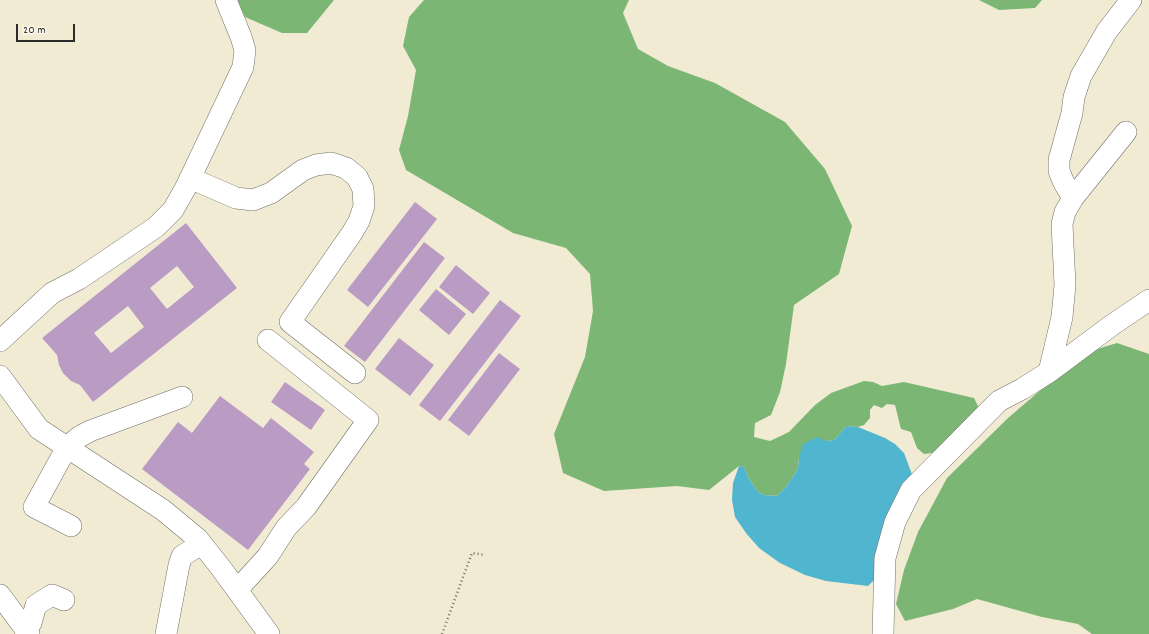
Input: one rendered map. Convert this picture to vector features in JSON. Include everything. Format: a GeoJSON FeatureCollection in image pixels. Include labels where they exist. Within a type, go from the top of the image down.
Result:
{"type":"FeatureCollection","features":[{"type":"Feature","properties":{"kind":"street"},"geometry":{"type":"LineString","coordinates":[[0,341],[52,293],[79,279],[156,227],[173,210],[244,67],[245,50],[226,0]]}},
{"type":"Feature","properties":{"kind":"street"},"geometry":{"type":"LineString","coordinates":[[1073,198],[1059,171],[1059,160],[1072,114],[1074,97],[1081,76],[1107,31],[1131,0]]}},
{"type":"Feature","properties":{"kind":"street"},"geometry":{"type":"LineString","coordinates":[[1049,372],[1062,317],[1065,284],[1062,224],[1065,212],[1073,198],[1126,132]]}},
{"type":"Feature","properties":{"kind":"street"},"geometry":{"type":"LineString","coordinates":[[190,178],[236,198],[253,200],[271,193],[303,170],[316,165],[331,163],[346,168],[357,177],[363,189],[364,206],[358,221],[352,233],[290,322],[354,373]]}},
{"type":"Feature","properties":{"kind":"street"},"geometry":{"type":"LineString","coordinates":[[883,634],[885,558],[895,522],[911,490],[999,401],[1049,372],[1112,325],[1149,300]]}},
{"type":"Feature","properties":{"kind":"street"},"geometry":{"type":"LineString","coordinates":[[237,590],[268,556],[286,528],[306,506],[368,420],[268,340]]}},
{"type":"Feature","properties":{"kind":"street"},"geometry":{"type":"LineString","coordinates":[[0,376],[6,400],[39,429],[163,510],[201,544],[269,634]]}},
{"type":"Feature","properties":{"kind":"street"},"geometry":{"type":"LineString","coordinates":[[71,526],[34,507],[67,447],[79,437],[90,432],[182,397]]}},
{"type":"Feature","properties":{"kind":"street"},"geometry":{"type":"LineString","coordinates":[[166,634],[182,556],[201,544]]}},
{"type":"Feature","properties":{"kind":"street"},"geometry":{"type":"LineString","coordinates":[[0,595],[6,619],[27,632],[36,605],[52,595],[64,600]]}},
{"type":"Feature","properties":{"kind":"path"},"geometry":{"type":"LineString","coordinates":[[442,634],[472,554],[485,555]]}},
{"type":"Feature","properties":{"kind":"green space"},"geometry":{"type":"Polygon","coordinates":[[[237,0],[334,0],[307,33],[282,33],[245,17],[237,0]]]}},
{"type":"Feature","properties":{"kind":"green space"},"geometry":{"type":"Polygon","coordinates":[[[424,0],[629,0],[623,13],[638,49],[668,66],[715,83],[785,122],[825,169],[852,226],[839,274],[794,305],[786,364],[780,392],[771,415],[755,423],[754,437],[770,441],[789,432],[815,405],[831,393],[864,381],[873,382],[882,386],[904,382],[974,398],[978,406],[977,413],[940,452],[924,454],[917,448],[911,432],[901,429],[895,405],[887,404],[882,408],[874,405],[870,410],[870,418],[864,425],[858,427],[847,426],[834,440],[826,441],[799,457],[798,469],[786,487],[777,496],[764,495],[758,492],[749,479],[744,467],[739,466],[709,490],[677,486],[604,491],[563,473],[554,434],[585,357],[593,311],[590,274],[566,248],[513,233],[406,170],[399,150],[408,116],[416,70],[403,46],[409,17],[424,0]]]}},
{"type":"Feature","properties":{"kind":"green space"},"geometry":{"type":"Polygon","coordinates":[[[979,0],[1042,0],[1035,8],[999,10],[979,0]]]}},
{"type":"Feature","properties":{"kind":"green space"},"geometry":{"type":"Polygon","coordinates":[[[1117,343],[1149,354],[1149,634],[1092,634],[1078,624],[1042,617],[977,599],[953,609],[905,621],[896,604],[904,570],[918,532],[947,478],[1008,418],[1084,353],[1117,343]]]}},
{"type":"Feature","properties":{"kind":"water"},"geometry":{"type":"Polygon","coordinates":[[[847,426],[858,427],[885,438],[895,444],[904,453],[913,477],[877,567],[874,580],[868,586],[826,581],[805,575],[780,563],[759,548],[746,533],[735,517],[732,500],[733,483],[739,466],[744,467],[749,479],[758,492],[764,495],[777,496],[786,487],[798,469],[799,457],[803,444],[817,437],[825,441],[834,440],[847,426]]]}},
{"type":"Feature","properties":{"kind":"building"},"geometry":{"type":"Polygon","coordinates":[[[415,202],[437,219],[368,307],[347,290],[415,202]]]}},
{"type":"Feature","properties":{"kind":"building"},"geometry":{"type":"Polygon","coordinates":[[[186,223],[237,288],[93,402],[80,385],[71,381],[63,373],[59,365],[57,355],[42,338],[186,223]],[[177,266],[150,288],[167,309],[194,287],[177,266]],[[128,306],[94,333],[111,353],[144,327],[128,306]]]}},
{"type":"Feature","properties":{"kind":"building"},"geometry":{"type":"Polygon","coordinates":[[[424,242],[445,258],[365,362],[344,346],[424,242]]]}},
{"type":"Feature","properties":{"kind":"building"},"geometry":{"type":"Polygon","coordinates":[[[456,265],[490,293],[473,314],[439,287],[456,265]]]}},
{"type":"Feature","properties":{"kind":"building"},"geometry":{"type":"Polygon","coordinates":[[[436,289],[466,314],[449,335],[419,310],[436,289]]]}},
{"type":"Feature","properties":{"kind":"building"},"geometry":{"type":"Polygon","coordinates":[[[500,300],[521,316],[440,421],[419,405],[500,300]]]}},
{"type":"Feature","properties":{"kind":"building"},"geometry":{"type":"Polygon","coordinates":[[[399,338],[434,365],[410,396],[375,369],[399,338]]]}},
{"type":"Feature","properties":{"kind":"building"},"geometry":{"type":"Polygon","coordinates":[[[499,353],[520,369],[469,436],[448,420],[499,353]]]}},
{"type":"Feature","properties":{"kind":"building"},"geometry":{"type":"Polygon","coordinates":[[[285,382],[325,410],[311,430],[271,402],[285,382]]]}},
{"type":"Feature","properties":{"kind":"building"},"geometry":{"type":"Polygon","coordinates":[[[220,396],[263,428],[271,418],[314,452],[304,464],[310,469],[248,550],[142,469],[178,422],[192,433],[220,396]]]}}]}
